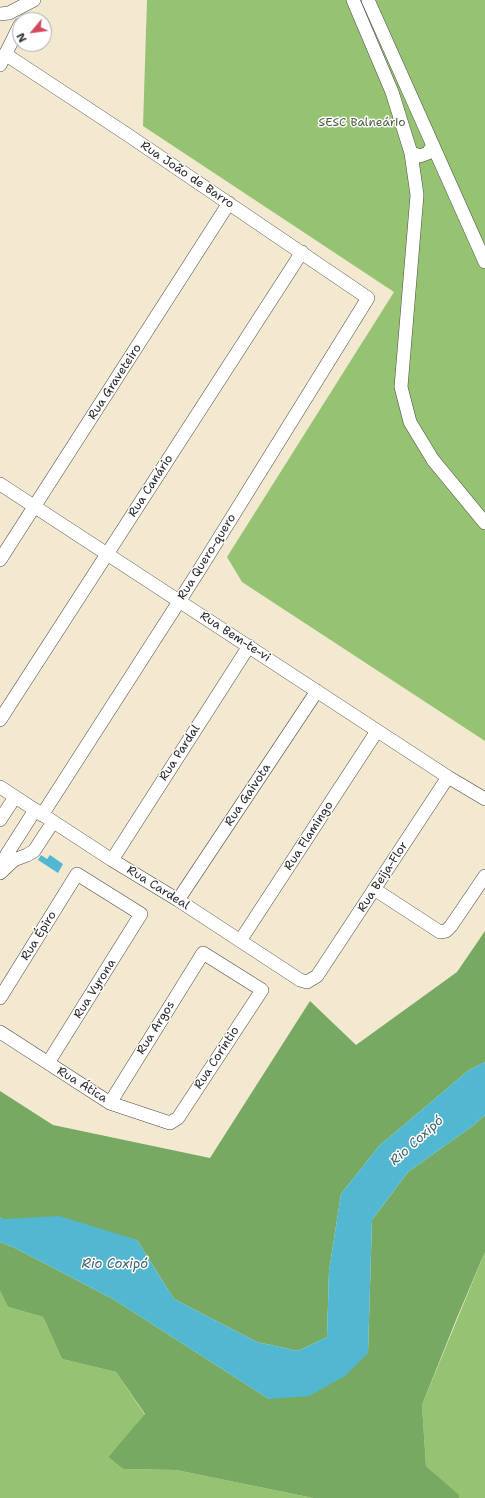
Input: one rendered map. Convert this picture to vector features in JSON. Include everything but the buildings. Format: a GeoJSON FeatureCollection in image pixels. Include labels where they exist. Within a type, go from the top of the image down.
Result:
{"type":"FeatureCollection","features":[{"type":"Feature","properties":{"kind":"street"},"geometry":{"type":"LineString","coordinates":[[353,0],[392,92],[411,153],[417,196],[401,387],[410,422],[433,460],[485,523]]}},
{"type":"Feature","properties":{"kind":"street"},"geometry":{"type":"LineString","coordinates":[[368,0],[485,262]]}},
{"type":"Feature","properties":{"kind":"street"},"geometry":{"type":"LineString","coordinates":[[0,14],[9,13],[33,1]]}},
{"type":"Feature","properties":{"kind":"street"},"geometry":{"type":"LineString","coordinates":[[27,12],[33,1]]}},
{"type":"Feature","properties":{"kind":"street"},"geometry":{"type":"LineString","coordinates":[[3,59],[12,41]]}},
{"type":"Feature","properties":{"kind":"street"},"geometry":{"type":"LineString","coordinates":[[380,63],[393,56]]}},
{"type":"Feature","properties":{"kind":"street","name":"Rua João de Barro"},"geometry":{"type":"LineString","coordinates":[[3,59],[229,203],[368,298]]}},
{"type":"Feature","properties":{"kind":"street"},"geometry":{"type":"LineString","coordinates":[[411,153],[420,156],[428,153],[433,145]]}},
{"type":"Feature","properties":{"kind":"street","name":"Rua Graveteiro"},"geometry":{"type":"LineString","coordinates":[[0,560],[229,203]]}},
{"type":"Feature","properties":{"kind":"street","name":"Rua Canário"},"geometry":{"type":"LineString","coordinates":[[0,720],[302,252]]}},
{"type":"Feature","properties":{"kind":"street","name":"Rua Quero-quero"},"geometry":{"type":"LineString","coordinates":[[41,814],[180,600],[368,298]]}},
{"type":"Feature","properties":{"kind":"street","name":"Rua Bem-te-vi"},"geometry":{"type":"LineString","coordinates":[[0,484],[180,600],[448,777]]}},
{"type":"Feature","properties":{"kind":"street","name":"Rua Pardal"},"geometry":{"type":"LineString","coordinates":[[112,860],[249,646]]}},
{"type":"Feature","properties":{"kind":"street","name":"Rua Gaivota"},"geometry":{"type":"LineString","coordinates":[[178,900],[317,691]]}},
{"type":"Feature","properties":{"kind":"street","name":"Rua Flamingo"},"geometry":{"type":"LineString","coordinates":[[240,941],[378,731]]}},
{"type":"Feature","properties":{"kind":"street"},"geometry":{"type":"LineString","coordinates":[[448,777],[485,799]]}},
{"type":"Feature","properties":{"kind":"street","name":"Rua Beija-Flor"},"geometry":{"type":"LineString","coordinates":[[317,976],[448,777]]}},
{"type":"Feature","properties":{"kind":"street","name":"Rua Cardeal"},"geometry":{"type":"LineString","coordinates":[[0,787],[112,860],[178,900],[300,980],[307,982],[317,976]]}},
{"type":"Feature","properties":{"kind":"street"},"geometry":{"type":"LineString","coordinates":[[2,813],[15,797]]}},
{"type":"Feature","properties":{"kind":"street"},"geometry":{"type":"LineString","coordinates":[[0,868],[8,852],[20,841],[41,814]]}},
{"type":"Feature","properties":{"kind":"street"},"geometry":{"type":"LineString","coordinates":[[0,873],[14,860],[35,849],[41,814]]}},
{"type":"Feature","properties":{"kind":"street","name":"Rua Vyrona"},"geometry":{"type":"LineString","coordinates":[[48,1063],[141,914],[78,874]]}},
{"type":"Feature","properties":{"kind":"street","name":"Rua Épiro"},"geometry":{"type":"LineString","coordinates":[[0,998],[78,874]]}},
{"type":"Feature","properties":{"kind":"street"},"geometry":{"type":"LineString","coordinates":[[374,889],[440,932],[446,931],[451,926],[485,876]]}},
{"type":"Feature","properties":{"kind":"street","name":"Rua Corintio"},"geometry":{"type":"LineString","coordinates":[[170,1123],[178,1118],[262,990],[202,953]]}},
{"type":"Feature","properties":{"kind":"street","name":"Rua Argos"},"geometry":{"type":"LineString","coordinates":[[110,1102],[202,953]]}},
{"type":"Feature","properties":{"kind":"street","name":"Rua Ática"},"geometry":{"type":"LineString","coordinates":[[0,1032],[110,1102],[170,1123]]}},
{"type":"Feature","properties":{"kind":"green space","name":"SESC Balneário"},"geometry":{"type":"Polygon","coordinates":[[[147,0],[485,0],[485,741],[242,582],[227,557],[394,292],[143,126],[147,0]]]}},
{"type":"Feature","properties":{"kind":"green space"},"geometry":{"type":"Polygon","coordinates":[[[485,931],[485,1062],[469,1070],[379,1146],[341,1194],[329,1271],[327,1337],[298,1351],[257,1342],[174,1299],[137,1240],[3,1219],[0,1217],[0,1091],[53,1125],[210,1158],[310,1001],[356,1045],[457,972],[485,931]]]}},
{"type":"Feature","properties":{"kind":"green space"},"geometry":{"type":"Polygon","coordinates":[[[485,1115],[485,1252],[422,1405],[426,1466],[459,1495],[459,1498],[313,1498],[176,1470],[123,1469],[108,1457],[145,1414],[116,1372],[62,1359],[43,1317],[8,1307],[0,1291],[0,1242],[15,1248],[113,1299],[269,1399],[368,1353],[372,1220],[408,1172],[474,1125],[485,1115]]]}},
{"type":"Feature","properties":{"kind":"green space"},"geometry":{"type":"Polygon","coordinates":[[[485,1252],[485,1498],[459,1498],[458,1495],[426,1466],[422,1405],[485,1252]]]}},
{"type":"Feature","properties":{"kind":"green space"},"geometry":{"type":"Polygon","coordinates":[[[0,1291],[8,1307],[43,1317],[62,1359],[116,1372],[145,1415],[108,1457],[123,1469],[176,1470],[313,1498],[0,1498],[0,1291]]]}},
{"type":"Feature","properties":{"kind":"water"},"geometry":{"type":"Polygon","coordinates":[[[41,855],[47,859],[50,855],[63,864],[58,873],[38,860],[41,855]]]}},
{"type":"Feature","properties":{"kind":"water","name":"Rio Coxipó"},"geometry":{"type":"Polygon","coordinates":[[[485,1062],[485,1115],[474,1125],[408,1172],[372,1220],[368,1353],[345,1376],[309,1396],[269,1399],[113,1299],[15,1248],[0,1242],[0,1217],[4,1219],[59,1216],[137,1240],[174,1299],[257,1342],[298,1351],[327,1337],[329,1271],[341,1194],[379,1146],[469,1070],[485,1062]]]}}]}
